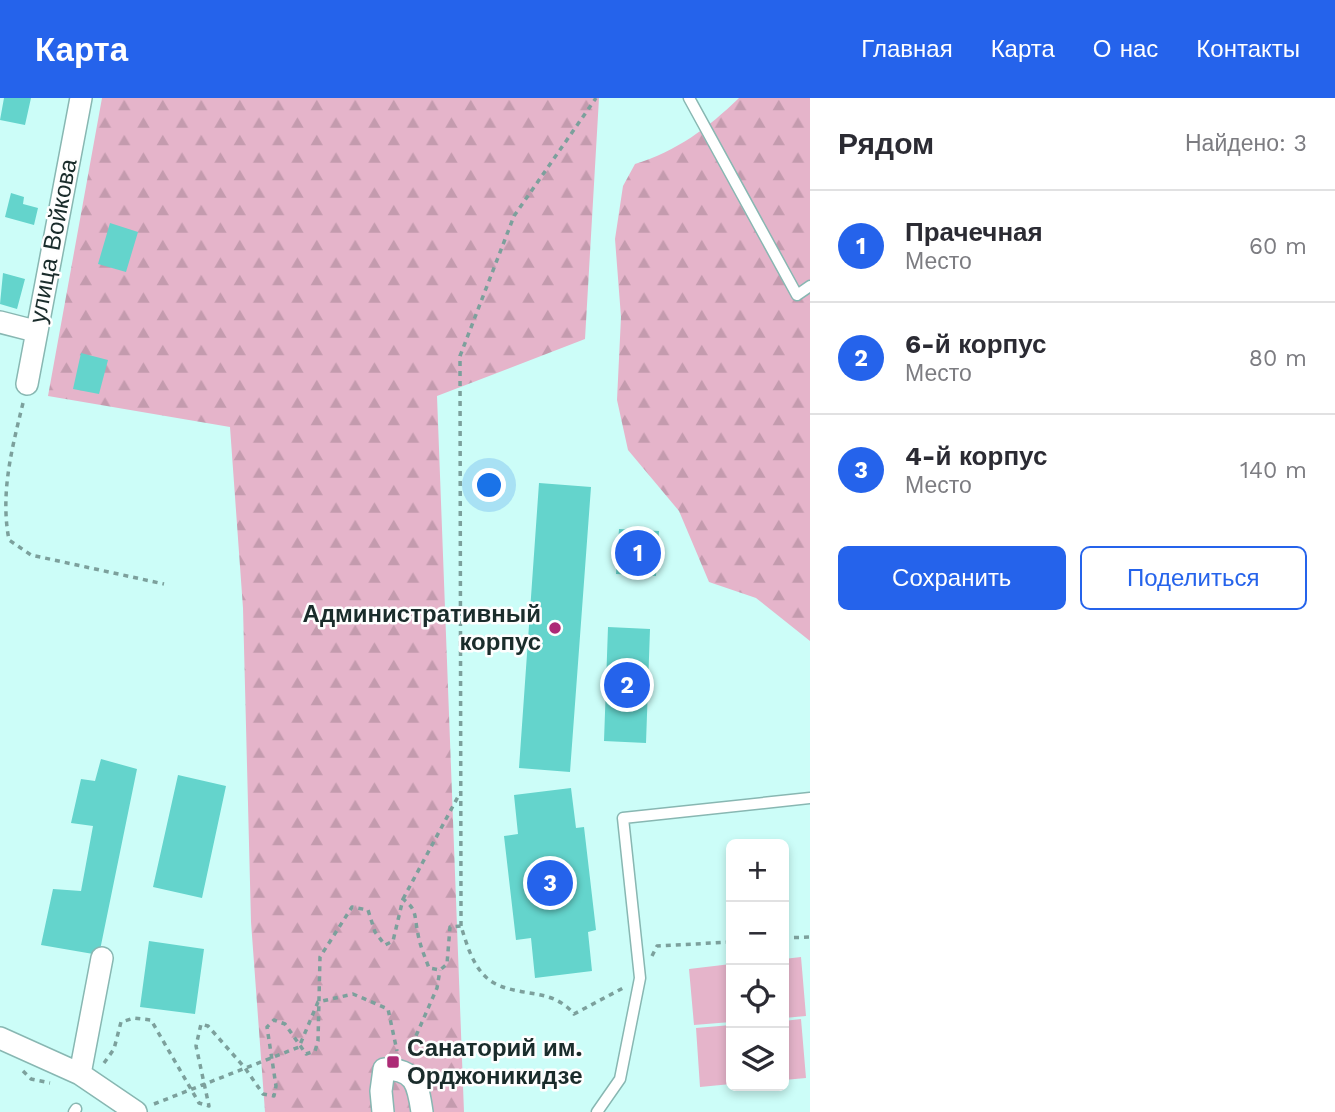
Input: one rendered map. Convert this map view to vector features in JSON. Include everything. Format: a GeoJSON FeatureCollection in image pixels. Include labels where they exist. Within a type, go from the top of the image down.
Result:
{"type":"FeatureCollection","features":[{"type":"Feature","properties":{"kind":"street","name":"улица Войкова"},"geometry":{"type":"LineString","coordinates":[[27,384],[81,98]]}},
{"type":"Feature","properties":{"kind":"street"},"geometry":{"type":"LineString","coordinates":[[0,322],[35,331]]}},
{"type":"Feature","properties":{"kind":"street"},"geometry":{"type":"LineString","coordinates":[[85,1077],[102,958]]}},
{"type":"Feature","properties":{"kind":"street"},"geometry":{"type":"LineString","coordinates":[[0,1038],[85,1077],[136,1111]]}},
{"type":"Feature","properties":{"kind":"street"},"geometry":{"type":"LineString","coordinates":[[383,1112],[381,1091],[384,1069],[401,1069],[415,1080],[422,1112]]}},
{"type":"Feature","properties":{"kind":"lane"},"geometry":{"type":"LineString","coordinates":[[689,98],[797,295],[810,286]]}},
{"type":"Feature","properties":{"kind":"lane"},"geometry":{"type":"LineString","coordinates":[[597,1112],[620,1079],[640,978],[623,818],[810,798]]}},
{"type":"Feature","properties":{"kind":"path"},"geometry":{"type":"LineString","coordinates":[[596,98],[514,215],[460,356],[461,926],[473,960],[493,982],[562,1000],[574,1014],[640,978],[657,946],[726,942]]}},
{"type":"Feature","properties":{"kind":"path"},"geometry":{"type":"LineString","coordinates":[[27,384],[7,471],[6,524],[9,540],[31,555],[164,584]]}},
{"type":"Feature","properties":{"kind":"path"},"geometry":{"type":"LineString","coordinates":[[85,1077],[114,1049],[121,1022],[134,1018],[151,1020],[190,1090],[199,1103],[209,1106],[196,1046],[201,1024],[208,1026],[245,1068],[262,1094],[274,1096],[276,1086],[267,1027],[274,1020],[285,1024],[306,1054],[315,1051],[318,1041],[320,957],[352,906],[368,910],[375,932],[384,945],[393,941],[403,899],[461,791]]}},
{"type":"Feature","properties":{"kind":"path"},"geometry":{"type":"LineString","coordinates":[[403,899],[413,907],[417,916],[417,932],[429,968],[440,970]]}},
{"type":"Feature","properties":{"kind":"path"},"geometry":{"type":"LineString","coordinates":[[401,1069],[438,988],[440,970],[447,964],[450,926],[461,926]]}},
{"type":"Feature","properties":{"kind":"path"},"geometry":{"type":"LineString","coordinates":[[789,938],[810,937]]}},
{"type":"Feature","properties":{"kind":"path"},"geometry":{"type":"LineString","coordinates":[[318,1002],[353,994],[388,1009],[401,1069]]}},
{"type":"Feature","properties":{"kind":"path"},"geometry":{"type":"LineString","coordinates":[[136,1111],[299,1047],[318,1002]]}},
{"type":"Feature","properties":{"kind":"green space"},"geometry":{"type":"Polygon","coordinates":[[[102,98],[599,98],[585,339],[437,396],[464,1112],[265,1112],[251,922],[243,608],[230,427],[48,396],[102,98]]]}},
{"type":"Feature","properties":{"kind":"green space"},"geometry":{"type":"Polygon","coordinates":[[[739,98],[810,98],[810,641],[756,598],[709,582],[679,511],[628,450],[617,400],[621,317],[615,239],[623,186],[635,164],[665,152],[691,137],[739,98]]]}},
{"type":"Feature","properties":{"kind":"green space"},"geometry":{"type":"Polygon","coordinates":[[[801,957],[806,1016],[789,1018],[789,958],[801,957]]]}},
{"type":"Feature","properties":{"kind":"green space"},"geometry":{"type":"Polygon","coordinates":[[[726,965],[726,1022],[694,1025],[689,969],[726,965]]]}},
{"type":"Feature","properties":{"kind":"green space"},"geometry":{"type":"Polygon","coordinates":[[[801,1019],[806,1078],[789,1080],[789,1020],[801,1019]]]}},
{"type":"Feature","properties":{"kind":"green space"},"geometry":{"type":"Polygon","coordinates":[[[726,1025],[726,1084],[700,1087],[696,1028],[726,1025]]]}},
{"type":"Feature","properties":{"kind":"building"},"geometry":{"type":"Polygon","coordinates":[[[4,98],[31,98],[25,125],[0,120],[4,98]]]}},
{"type":"Feature","properties":{"kind":"building"},"geometry":{"type":"Polygon","coordinates":[[[11,193],[24,197],[23,204],[38,208],[34,225],[5,217],[11,193]]]}},
{"type":"Feature","properties":{"kind":"building"},"geometry":{"type":"Polygon","coordinates":[[[110,223],[138,232],[126,272],[98,264],[110,223]]]}},
{"type":"Feature","properties":{"kind":"building"},"geometry":{"type":"Polygon","coordinates":[[[3,273],[25,279],[17,309],[0,304],[3,273]]]}},
{"type":"Feature","properties":{"kind":"building"},"geometry":{"type":"Polygon","coordinates":[[[81,353],[108,360],[99,394],[73,389],[81,353]]]}},
{"type":"Feature","properties":{"kind":"building","name":"Административный корпус"},"geometry":{"type":"Polygon","coordinates":[[[539,483],[591,487],[570,772],[519,768],[539,483]]]}},
{"type":"Feature","properties":{"kind":"building"},"geometry":{"type":"Polygon","coordinates":[[[619,529],[659,531],[656,576],[616,574],[619,529]]]}},
{"type":"Feature","properties":{"kind":"building"},"geometry":{"type":"Polygon","coordinates":[[[608,627],[650,629],[646,743],[604,741],[608,627]]]}},
{"type":"Feature","properties":{"kind":"building"},"geometry":{"type":"Polygon","coordinates":[[[101,759],[137,769],[99,955],[41,945],[53,889],[81,891],[93,826],[71,823],[81,779],[95,781],[101,759]]]}},
{"type":"Feature","properties":{"kind":"building"},"geometry":{"type":"Polygon","coordinates":[[[178,775],[226,786],[202,898],[153,887],[178,775]]]}},
{"type":"Feature","properties":{"kind":"building"},"geometry":{"type":"Polygon","coordinates":[[[571,788],[576,828],[584,827],[596,930],[588,932],[592,971],[535,978],[531,938],[516,940],[504,836],[518,834],[514,795],[571,788]]]}},
{"type":"Feature","properties":{"kind":"building"},"geometry":{"type":"Polygon","coordinates":[[[149,941],[204,949],[195,1014],[140,1007],[149,941]]]}},
{"type":"Feature","properties":{"kind":"place","name":"Прачечная"},"geometry":{"type":"Point","coordinates":[638,553]}},
{"type":"Feature","properties":{"kind":"place","name":"Административный корпус"},"geometry":{"type":"Point","coordinates":[555,628]}},
{"type":"Feature","properties":{"kind":"place","name":"6-й корпус"},"geometry":{"type":"Point","coordinates":[627,685]}},
{"type":"Feature","properties":{"kind":"place","name":"4-й корпус"},"geometry":{"type":"Point","coordinates":[550,883]}},
{"type":"Feature","properties":{"kind":"place","name":"Санаторий им. Орджоникидзе"},"geometry":{"type":"Point","coordinates":[393,1062]}}]}
